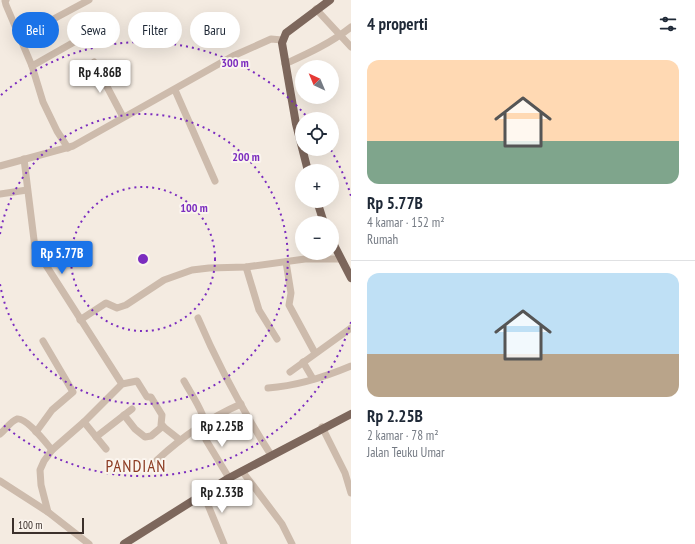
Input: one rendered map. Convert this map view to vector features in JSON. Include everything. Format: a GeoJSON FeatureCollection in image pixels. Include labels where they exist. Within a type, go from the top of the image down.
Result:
{"type":"FeatureCollection","features":[{"type":"Feature","properties":{"kind":"main road"},"geometry":{"type":"LineString","coordinates":[[306,164],[296,124],[282,40],[286,33],[329,0]]}},
{"type":"Feature","properties":{"kind":"main road"},"geometry":{"type":"LineString","coordinates":[[340,259],[350,276]]}},
{"type":"Feature","properties":{"kind":"main road"},"geometry":{"type":"LineString","coordinates":[[124,544],[229,478],[271,454],[351,414]]}},
{"type":"Feature","properties":{"kind":"street"},"geometry":{"type":"LineString","coordinates":[[5,0],[12,17]]}},
{"type":"Feature","properties":{"kind":"street"},"geometry":{"type":"LineString","coordinates":[[59,16],[89,0]]}},
{"type":"Feature","properties":{"kind":"street"},"geometry":{"type":"LineString","coordinates":[[316,9],[351,47]]}},
{"type":"Feature","properties":{"kind":"street"},"geometry":{"type":"LineString","coordinates":[[285,64],[318,49],[340,36],[351,27]]}},
{"type":"Feature","properties":{"kind":"street"},"geometry":{"type":"LineString","coordinates":[[0,166],[68,148],[175,90],[233,56],[271,39],[282,40]]}},
{"type":"Feature","properties":{"kind":"street"},"geometry":{"type":"LineString","coordinates":[[32,66],[67,46]]}},
{"type":"Feature","properties":{"kind":"street"},"geometry":{"type":"LineString","coordinates":[[25,48],[32,66],[43,102],[57,131],[68,148]]}},
{"type":"Feature","properties":{"kind":"street"},"geometry":{"type":"LineString","coordinates":[[94,62],[123,117]]}},
{"type":"Feature","properties":{"kind":"street"},"geometry":{"type":"LineString","coordinates":[[175,90],[215,181]]}},
{"type":"Feature","properties":{"kind":"street"},"geometry":{"type":"LineString","coordinates":[[24,159],[34,248],[122,384]]}},
{"type":"Feature","properties":{"kind":"street"},"geometry":{"type":"LineString","coordinates":[[0,194],[27,190]]}},
{"type":"Feature","properties":{"kind":"street"},"geometry":{"type":"LineString","coordinates":[[80,320],[106,303],[117,308],[126,305],[146,291],[173,276],[209,268],[246,267],[305,259],[340,259]]}},
{"type":"Feature","properties":{"kind":"street"},"geometry":{"type":"LineString","coordinates":[[286,262],[291,293],[289,305],[315,353]]}},
{"type":"Feature","properties":{"kind":"street"},"geometry":{"type":"LineString","coordinates":[[246,267],[259,310],[277,339]]}},
{"type":"Feature","properties":{"kind":"street"},"geometry":{"type":"LineString","coordinates":[[198,318],[207,339],[241,404],[271,454]]}},
{"type":"Feature","properties":{"kind":"street"},"geometry":{"type":"LineString","coordinates":[[290,372],[351,328]]}},
{"type":"Feature","properties":{"kind":"street"},"geometry":{"type":"LineString","coordinates":[[36,432],[52,410],[73,392],[43,341]]}},
{"type":"Feature","properties":{"kind":"street"},"geometry":{"type":"LineString","coordinates":[[303,362],[313,379]]}},
{"type":"Feature","properties":{"kind":"street"},"geometry":{"type":"LineString","coordinates":[[268,388],[285,387],[351,366]]}},
{"type":"Feature","properties":{"kind":"street"},"geometry":{"type":"LineString","coordinates":[[184,381],[206,422],[208,433],[206,440],[229,478]]}},
{"type":"Feature","properties":{"kind":"street"},"geometry":{"type":"LineString","coordinates":[[48,512],[41,485],[40,474],[44,461],[52,450],[84,422],[122,384],[138,382],[147,397],[151,397],[162,415],[160,422],[180,440]]}},
{"type":"Feature","properties":{"kind":"street"},"geometry":{"type":"LineString","coordinates":[[158,460],[180,440],[214,415],[241,404]]}},
{"type":"Feature","properties":{"kind":"street"},"geometry":{"type":"LineString","coordinates":[[96,437],[132,409]]}},
{"type":"Feature","properties":{"kind":"street"},"geometry":{"type":"LineString","coordinates":[[124,415],[135,429],[145,436],[151,436],[163,426]]}},
{"type":"Feature","properties":{"kind":"street"},"geometry":{"type":"LineString","coordinates":[[0,434],[17,419],[27,423],[52,450]]}},
{"type":"Feature","properties":{"kind":"street"},"geometry":{"type":"LineString","coordinates":[[84,422],[106,449]]}},
{"type":"Feature","properties":{"kind":"street"},"geometry":{"type":"LineString","coordinates":[[322,428],[345,473],[351,493]]}},
{"type":"Feature","properties":{"kind":"street"},"geometry":{"type":"LineString","coordinates":[[242,471],[282,524],[292,544]]}},
{"type":"Feature","properties":{"kind":"street"},"geometry":{"type":"LineString","coordinates":[[0,482],[48,512],[89,544]]}},
{"type":"Feature","properties":{"kind":"street"},"geometry":{"type":"LineString","coordinates":[[201,495],[208,505],[224,544]]}},
{"type":"Feature","properties":{"kind":"district","name":"PANDIAN"},"geometry":{"type":"Point","coordinates":[136,466]}}]}
